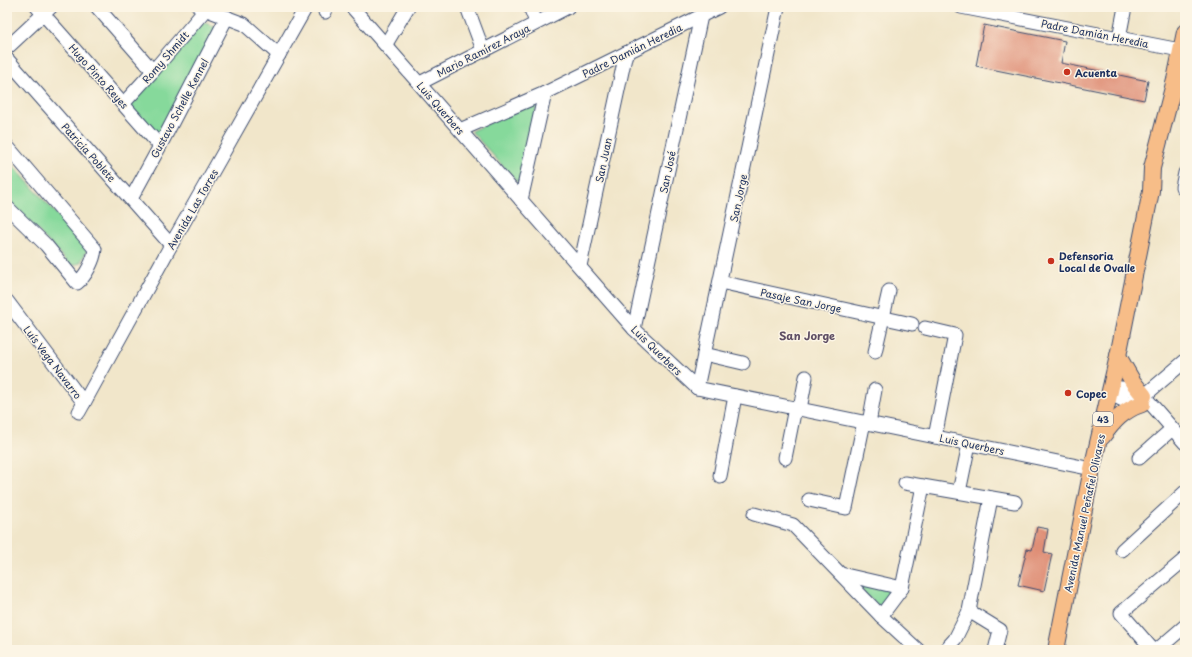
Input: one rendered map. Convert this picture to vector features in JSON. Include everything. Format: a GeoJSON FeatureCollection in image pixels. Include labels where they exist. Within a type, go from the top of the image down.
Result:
{"type":"FeatureCollection","features":[{"type":"Feature","properties":{"kind":"main road","name":"Avenida Manuel Peñafiel Olivares"},"geometry":{"type":"LineString","coordinates":[[1056,650],[1097,444],[1111,389],[1152,188],[1152,168],[1183,51],[1185,32]]}},
{"type":"Feature","properties":{"kind":"main road","name":"Avenida Manuel Peñafiel Olivares"},"geometry":{"type":"LineString","coordinates":[[1152,188],[1161,170],[1185,74]]}},
{"type":"Feature","properties":{"kind":"main road"},"geometry":{"type":"LineString","coordinates":[[1097,444],[1115,420],[1128,410],[1146,401],[1118,356]]}},
{"type":"Feature","properties":{"kind":"street"},"geometry":{"type":"LineString","coordinates":[[97,7],[153,71]]}},
{"type":"Feature","properties":{"kind":"street","name":"Luis Querbers"},"geometry":{"type":"LineString","coordinates":[[352,7],[386,44],[634,329],[697,388],[1092,469]]}},
{"type":"Feature","properties":{"kind":"street"},"geometry":{"type":"LineString","coordinates":[[386,44],[408,7]]}},
{"type":"Feature","properties":{"kind":"street"},"geometry":{"type":"LineString","coordinates":[[467,7],[483,50]]}},
{"type":"Feature","properties":{"kind":"street"},"geometry":{"type":"LineString","coordinates":[[530,7],[536,22]]}},
{"type":"Feature","properties":{"kind":"street","name":"Mario Ramírez Araya"},"geometry":{"type":"LineString","coordinates":[[420,83],[536,22],[568,7]]}},
{"type":"Feature","properties":{"kind":"street","name":"Padre Damián Heredia"},"geometry":{"type":"LineString","coordinates":[[460,130],[545,93],[720,7]]}},
{"type":"Feature","properties":{"kind":"street","name":"San Jorge"},"geometry":{"type":"LineString","coordinates":[[697,388],[778,7]]}},
{"type":"Feature","properties":{"kind":"street","name":"Padre Damián Heredia"},"geometry":{"type":"LineString","coordinates":[[961,7],[1183,51]]}},
{"type":"Feature","properties":{"kind":"street"},"geometry":{"type":"LineString","coordinates":[[1119,38],[1125,7]]}},
{"type":"Feature","properties":{"kind":"street"},"geometry":{"type":"LineString","coordinates":[[202,8],[244,24],[279,55]]}},
{"type":"Feature","properties":{"kind":"street","name":"Romy Shmidt"},"geometry":{"type":"LineString","coordinates":[[123,104],[153,71],[202,8]]}},
{"type":"Feature","properties":{"kind":"street"},"geometry":{"type":"LineString","coordinates":[[7,48],[44,9]]}},
{"type":"Feature","properties":{"kind":"street","name":"Hugo Pinto Reyes"},"geometry":{"type":"LineString","coordinates":[[44,9],[160,146]]}},
{"type":"Feature","properties":{"kind":"street","name":"Avenida Las Torres"},"geometry":{"type":"LineString","coordinates":[[82,408],[171,245],[279,55],[300,10]]}},
{"type":"Feature","properties":{"kind":"street","name":"San José"},"geometry":{"type":"LineString","coordinates":[[634,329],[701,16]]}},
{"type":"Feature","properties":{"kind":"street","name":"Gustavo Schelle Kennel"},"geometry":{"type":"LineString","coordinates":[[130,199],[160,146],[227,17]]}},
{"type":"Feature","properties":{"kind":"street","name":"San Juan"},"geometry":{"type":"LineString","coordinates":[[580,266],[626,53]]}},
{"type":"Feature","properties":{"kind":"street","name":"Patricia Poblete"},"geometry":{"type":"LineString","coordinates":[[7,60],[171,245]]}},
{"type":"Feature","properties":{"kind":"street"},"geometry":{"type":"LineString","coordinates":[[521,200],[545,93]]}},
{"type":"Feature","properties":{"kind":"street"},"geometry":{"type":"LineString","coordinates":[[7,146],[95,249],[95,255],[81,279],[77,283],[46,245],[7,207]]}},
{"type":"Feature","properties":{"kind":"street"},"geometry":{"type":"LineString","coordinates":[[1182,187],[1185,173]]}},
{"type":"Feature","properties":{"kind":"street","name":"Pasaje San Jorge"},"geometry":{"type":"LineString","coordinates":[[720,282],[912,324]]}},
{"type":"Feature","properties":{"kind":"street"},"geometry":{"type":"LineString","coordinates":[[875,352],[889,291]]}},
{"type":"Feature","properties":{"kind":"street","name":"Luís Vega Navarro"},"geometry":{"type":"LineString","coordinates":[[7,301],[82,408]]}},
{"type":"Feature","properties":{"kind":"street"},"geometry":{"type":"LineString","coordinates":[[925,328],[955,335],[935,437]]}},
{"type":"Feature","properties":{"kind":"street"},"geometry":{"type":"LineString","coordinates":[[704,354],[744,363]]}},
{"type":"Feature","properties":{"kind":"street"},"geometry":{"type":"LineString","coordinates":[[1146,401],[1185,360]]}},
{"type":"Feature","properties":{"kind":"street"},"geometry":{"type":"LineString","coordinates":[[785,458],[806,376]]}},
{"type":"Feature","properties":{"kind":"street"},"geometry":{"type":"LineString","coordinates":[[1111,389],[1131,389],[1180,433],[1139,458]]}},
{"type":"Feature","properties":{"kind":"street"},"geometry":{"type":"LineString","coordinates":[[809,500],[846,508],[875,390]]}},
{"type":"Feature","properties":{"kind":"street"},"geometry":{"type":"LineString","coordinates":[[720,476],[735,396]]}},
{"type":"Feature","properties":{"kind":"street"},"geometry":{"type":"LineString","coordinates":[[959,492],[969,444]]}},
{"type":"Feature","properties":{"kind":"street"},"geometry":{"type":"LineString","coordinates":[[905,483],[1015,502]]}},
{"type":"Feature","properties":{"kind":"street"},"geometry":{"type":"LineString","coordinates":[[881,616],[902,588],[923,486]]}},
{"type":"Feature","properties":{"kind":"street"},"geometry":{"type":"LineString","coordinates":[[1122,550],[1185,492]]}},
{"type":"Feature","properties":{"kind":"street"},"geometry":{"type":"LineString","coordinates":[[945,650],[955,639],[969,611],[991,498]]}},
{"type":"Feature","properties":{"kind":"street"},"geometry":{"type":"LineString","coordinates":[[754,514],[793,524],[881,616],[918,650]]}},
{"type":"Feature","properties":{"kind":"street"},"geometry":{"type":"LineString","coordinates":[[1152,650],[1121,613],[1185,559]]}},
{"type":"Feature","properties":{"kind":"street"},"geometry":{"type":"LineString","coordinates":[[841,574],[902,588]]}},
{"type":"Feature","properties":{"kind":"street"},"geometry":{"type":"LineString","coordinates":[[969,611],[1000,630],[995,650]]}},
{"type":"Feature","properties":{"kind":"street"},"geometry":{"type":"LineString","coordinates":[[1157,650],[1185,626]]}},
{"type":"Feature","properties":{"kind":"green space"},"geometry":{"type":"Polygon","coordinates":[[[203,22],[220,29],[156,147],[122,109],[203,22]]]}},
{"type":"Feature","properties":{"kind":"green space"},"geometry":{"type":"Polygon","coordinates":[[[538,101],[519,184],[471,131],[538,101]]]}},
{"type":"Feature","properties":{"kind":"green space"},"geometry":{"type":"Polygon","coordinates":[[[7,159],[81,241],[87,251],[80,263],[71,266],[7,198],[7,159]]]}},
{"type":"Feature","properties":{"kind":"green space"},"geometry":{"type":"Polygon","coordinates":[[[852,580],[893,589],[879,608],[852,580]]]}},
{"type":"Feature","properties":{"kind":"building"},"geometry":{"type":"Polygon","coordinates":[[[984,25],[1065,41],[1061,63],[1148,81],[1144,100],[976,66],[984,25]]]}},
{"type":"Feature","properties":{"kind":"building"},"geometry":{"type":"Polygon","coordinates":[[[1037,527],[1048,529],[1044,552],[1052,554],[1044,591],[1018,585],[1027,549],[1032,550],[1037,527]]]}},
{"type":"Feature","properties":{"kind":"place","name":"Acuenta"},"geometry":{"type":"Point","coordinates":[1067,72]}},
{"type":"Feature","properties":{"kind":"place","name":"Defensoria Local de Ovalle"},"geometry":{"type":"Point","coordinates":[1051,261]}},
{"type":"Feature","properties":{"kind":"place","name":"Copec"},"geometry":{"type":"Point","coordinates":[1068,393]}},
{"type":"Feature","properties":{"kind":"district","name":"San Jorge"},"geometry":{"type":"Point","coordinates":[807,335]}}]}
